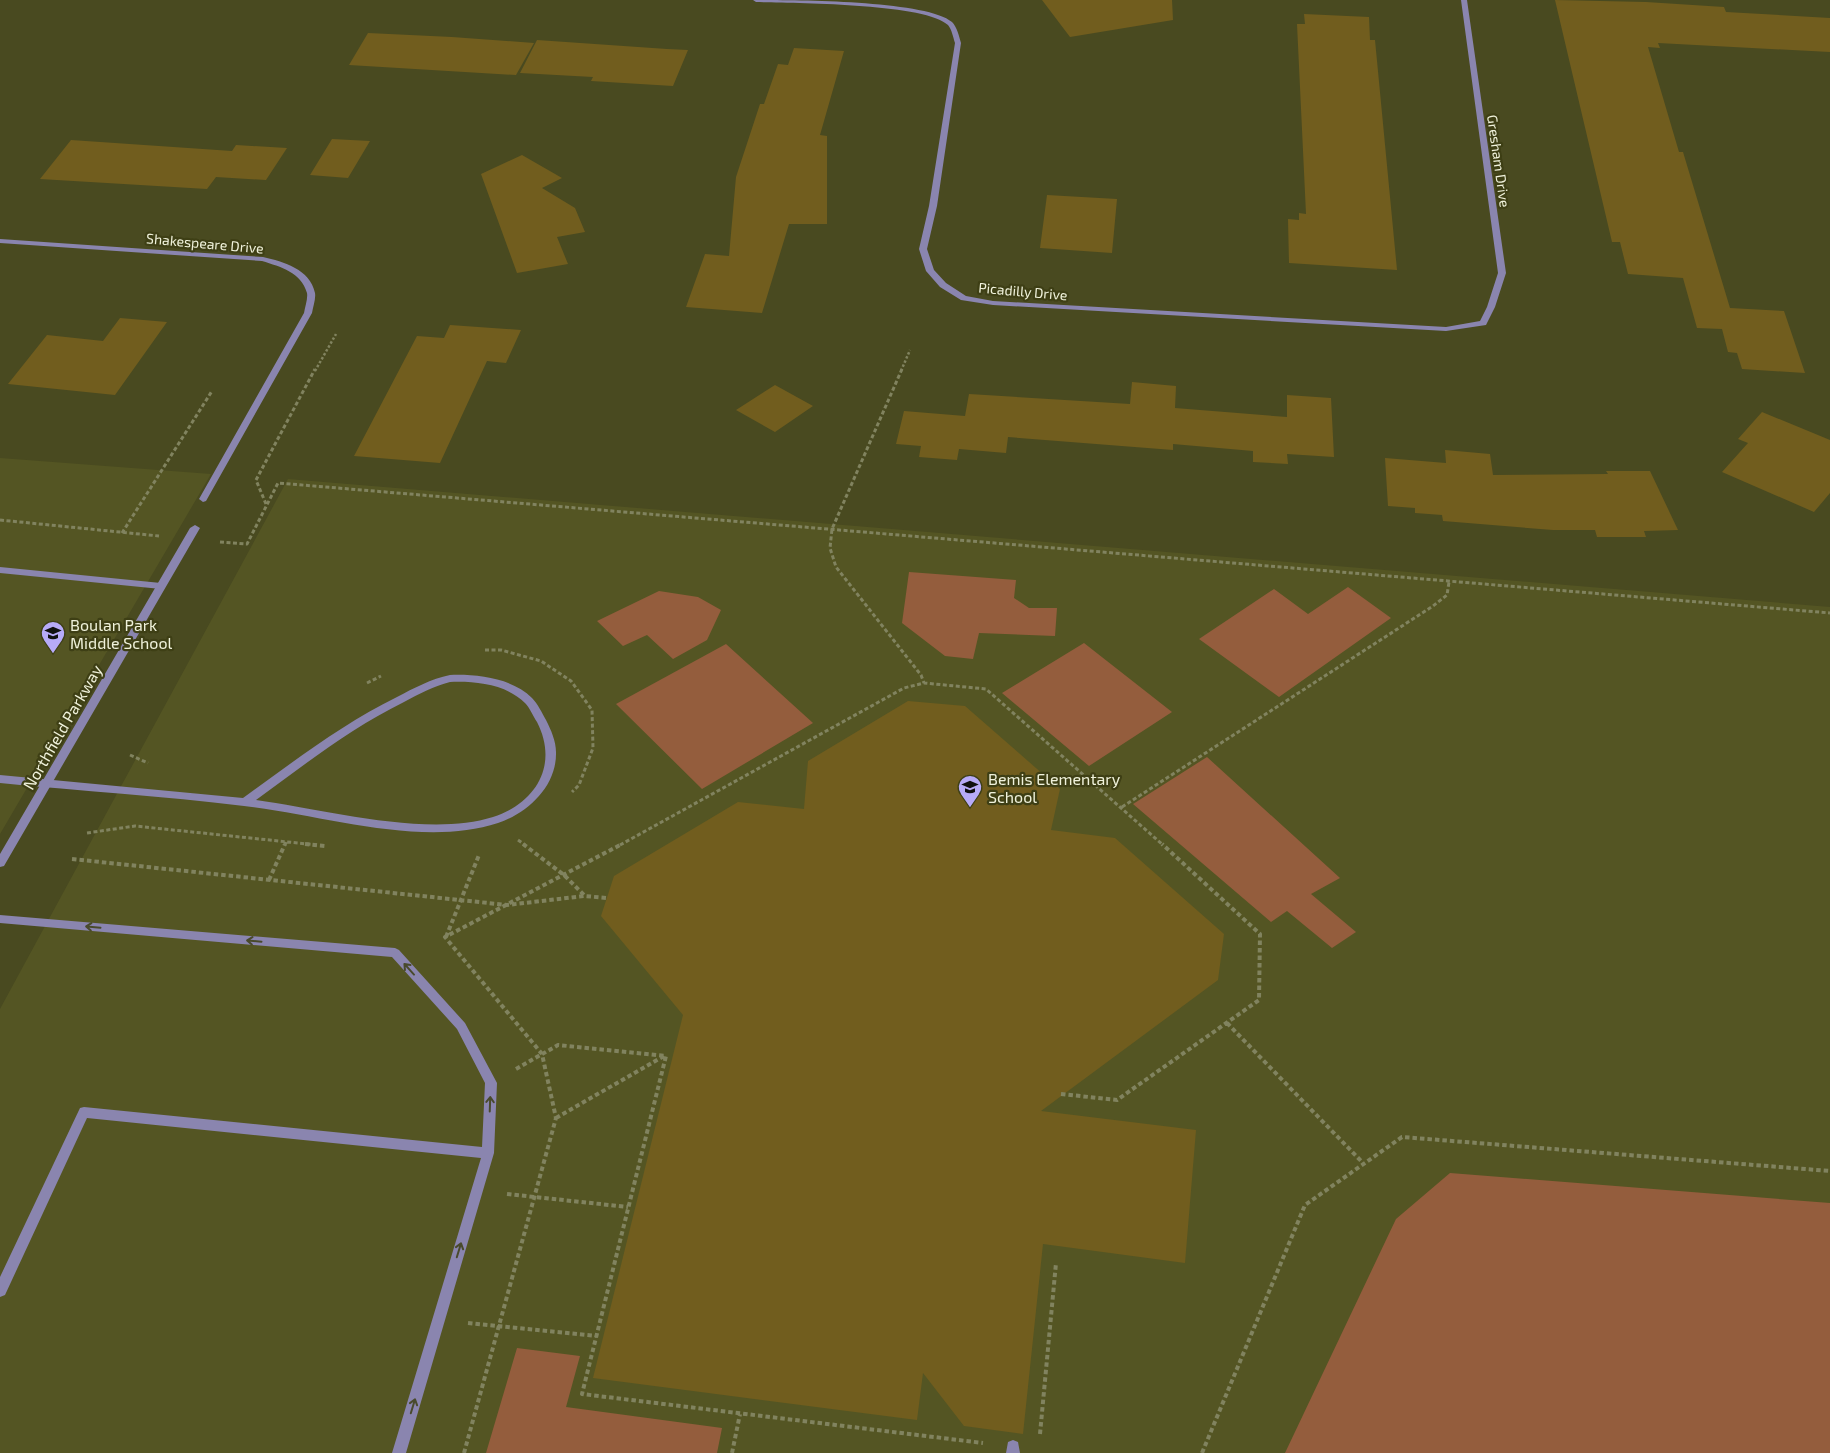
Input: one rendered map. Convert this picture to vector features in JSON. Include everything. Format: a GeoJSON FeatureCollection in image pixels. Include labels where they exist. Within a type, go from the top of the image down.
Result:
{"type":"FeatureCollection","features":[{"type":"Feature","properties":{"kind":"street","name":"Picadilly Drive"},"geometry":{"type":"LineString","coordinates":[[756,0],[892,7],[932,13],[948,22],[954,30],[958,43],[934,206],[923,249],[930,271],[943,285],[964,298],[993,303],[1417,329],[1446,329],[1483,323]]}},
{"type":"Feature","properties":{"kind":"street","name":"Gresham Drive"},"geometry":{"type":"LineString","coordinates":[[1464,0],[1502,274],[1491,307],[1483,323]]}},
{"type":"Feature","properties":{"kind":"street","name":"Shakespeare Drive"},"geometry":{"type":"LineString","coordinates":[[0,241],[263,259],[287,266],[303,277],[312,294],[308,313],[203,499]]}},
{"type":"Feature","properties":{"kind":"street","name":"Northfield Parkway"},"geometry":{"type":"LineString","coordinates":[[0,863],[195,528]]}},
{"type":"Feature","properties":{"kind":"street"},"geometry":{"type":"LineString","coordinates":[[0,570],[161,586]]}},
{"type":"Feature","properties":{"kind":"street"},"geometry":{"type":"LineString","coordinates":[[0,779],[245,802],[393,825],[455,828],[491,821],[515,813],[530,801],[544,782],[551,766],[550,742],[543,724],[529,701],[510,688],[489,681],[458,679],[441,681],[378,711],[245,802]]}},
{"type":"Feature","properties":{"kind":"street"},"geometry":{"type":"LineString","coordinates":[[0,918],[395,953],[461,1026],[491,1083],[488,1153],[399,1453]]}},
{"type":"Feature","properties":{"kind":"street"},"geometry":{"type":"LineString","coordinates":[[0,1291],[84,1112],[488,1153]]}},
{"type":"Feature","properties":{"kind":"path"},"geometry":{"type":"LineString","coordinates":[[266,504],[256,480],[336,334]]}},
{"type":"Feature","properties":{"kind":"path"},"geometry":{"type":"LineString","coordinates":[[910,350],[832,529],[830,549],[836,567],[921,675],[924,684]]}},
{"type":"Feature","properties":{"kind":"path"},"geometry":{"type":"LineString","coordinates":[[122,533],[212,391]]}},
{"type":"Feature","properties":{"kind":"path"},"geometry":{"type":"LineString","coordinates":[[218,542],[247,544],[278,483],[1830,613]]}},
{"type":"Feature","properties":{"kind":"path"},"geometry":{"type":"LineString","coordinates":[[0,520],[160,536]]}},
{"type":"Feature","properties":{"kind":"path"},"geometry":{"type":"LineString","coordinates":[[1122,807],[1433,606],[1447,595],[1449,582]]}},
{"type":"Feature","properties":{"kind":"path"},"geometry":{"type":"LineString","coordinates":[[484,651],[501,650],[541,661],[571,681],[592,710],[593,748],[579,785],[567,798]]}},
{"type":"Feature","properties":{"kind":"path"},"geometry":{"type":"LineString","coordinates":[[364,686],[386,673]]}},
{"type":"Feature","properties":{"kind":"path"},"geometry":{"type":"LineString","coordinates":[[445,937],[564,875],[904,688],[924,684],[986,689],[1122,807],[1260,934],[1259,1000],[1117,1100],[1061,1094]]}},
{"type":"Feature","properties":{"kind":"path"},"geometry":{"type":"LineString","coordinates":[[130,755],[153,765]]}},
{"type":"Feature","properties":{"kind":"path"},"geometry":{"type":"LineString","coordinates":[[491,821],[564,875],[584,896]]}},
{"type":"Feature","properties":{"kind":"path"},"geometry":{"type":"LineString","coordinates":[[87,833],[135,826],[326,846]]}},
{"type":"Feature","properties":{"kind":"path"},"geometry":{"type":"LineString","coordinates":[[510,843],[525,835]]}},
{"type":"Feature","properties":{"kind":"path"},"geometry":{"type":"LineString","coordinates":[[269,880],[287,842]]}},
{"type":"Feature","properties":{"kind":"path"},"geometry":{"type":"LineString","coordinates":[[470,855],[479,855],[486,852]]}},
{"type":"Feature","properties":{"kind":"path"},"geometry":{"type":"LineString","coordinates":[[445,937],[479,855]]}},
{"type":"Feature","properties":{"kind":"path"},"geometry":{"type":"LineString","coordinates":[[72,859],[507,905],[584,896],[607,898]]}},
{"type":"Feature","properties":{"kind":"path"},"geometry":{"type":"LineString","coordinates":[[445,937],[542,1054],[556,1118],[464,1453]]}},
{"type":"Feature","properties":{"kind":"path"},"geometry":{"type":"LineString","coordinates":[[1227,1023],[1363,1163]]}},
{"type":"Feature","properties":{"kind":"path"},"geometry":{"type":"LineString","coordinates":[[491,1083],[558,1045],[666,1056]]}},
{"type":"Feature","properties":{"kind":"path"},"geometry":{"type":"LineString","coordinates":[[556,1118],[666,1056]]}},
{"type":"Feature","properties":{"kind":"path"},"geometry":{"type":"LineString","coordinates":[[666,1056],[582,1394],[1013,1450],[1038,1450],[1056,1263]]}},
{"type":"Feature","properties":{"kind":"path"},"geometry":{"type":"LineString","coordinates":[[1202,1453],[1305,1205],[1402,1137],[1830,1170]]}},
{"type":"Feature","properties":{"kind":"path"},"geometry":{"type":"LineString","coordinates":[[477,1190],[628,1207]]}},
{"type":"Feature","properties":{"kind":"path"},"geometry":{"type":"LineString","coordinates":[[439,1319],[597,1336]]}},
{"type":"Feature","properties":{"kind":"path"},"geometry":{"type":"LineString","coordinates":[[732,1453],[740,1414]]}},
{"type":"Feature","properties":{"kind":"shaded area","name":"Boulan Park Middle School"},"geometry":{"type":"Polygon","coordinates":[[[0,458],[211,474],[0,834],[0,458]]]}},
{"type":"Feature","properties":{"kind":"shaded area","name":"Bemis Elementary School"},"geometry":{"type":"Polygon","coordinates":[[[288,479],[1830,607],[1830,1453],[0,1453],[0,1009],[288,479]]]}},
{"type":"Feature","properties":{"kind":"shaded area"},"geometry":{"type":"Polygon","coordinates":[[[909,572],[1016,580],[1014,598],[1029,608],[1057,608],[1055,636],[979,633],[973,659],[945,656],[902,623],[909,572]]]}},
{"type":"Feature","properties":{"kind":"shaded area"},"geometry":{"type":"Polygon","coordinates":[[[1348,587],[1391,618],[1279,697],[1199,639],[1274,589],[1308,614],[1348,587]]]}},
{"type":"Feature","properties":{"kind":"shaded area"},"geometry":{"type":"Polygon","coordinates":[[[659,591],[698,597],[721,610],[707,640],[673,659],[647,635],[623,646],[597,621],[659,591]]]}},
{"type":"Feature","properties":{"kind":"shaded area"},"geometry":{"type":"Polygon","coordinates":[[[1084,643],[1172,712],[1089,766],[1002,693],[1084,643]]]}},
{"type":"Feature","properties":{"kind":"shaded area"},"geometry":{"type":"Polygon","coordinates":[[[726,644],[813,723],[702,789],[616,704],[726,644]]]}},
{"type":"Feature","properties":{"kind":"shaded area"},"geometry":{"type":"Polygon","coordinates":[[[1207,757],[1340,878],[1311,894],[1356,932],[1332,948],[1287,911],[1271,922],[1133,804],[1207,757]]]}},
{"type":"Feature","properties":{"kind":"shaded area"},"geometry":{"type":"Polygon","coordinates":[[[1450,1173],[1830,1203],[1830,1453],[1285,1453],[1396,1219],[1450,1173]]]}},
{"type":"Feature","properties":{"kind":"shaded area"},"geometry":{"type":"Polygon","coordinates":[[[517,1348],[580,1356],[566,1407],[722,1428],[717,1453],[486,1453],[517,1348]]]}},
{"type":"Feature","properties":{"kind":"building"},"geometry":{"type":"Polygon","coordinates":[[[1042,0],[1172,0],[1173,20],[1070,37],[1042,0]]]}},
{"type":"Feature","properties":{"kind":"building"},"geometry":{"type":"Polygon","coordinates":[[[1555,0],[1646,2],[1724,7],[1726,12],[1830,18],[1830,52],[1658,43],[1660,48],[1648,47],[1679,152],[1683,152],[1730,308],[1784,311],[1805,373],[1742,369],[1737,353],[1728,352],[1722,329],[1697,328],[1683,278],[1628,274],[1620,242],[1612,242],[1555,0]]]}},
{"type":"Feature","properties":{"kind":"building"},"geometry":{"type":"Polygon","coordinates":[[[1304,14],[1369,17],[1370,40],[1375,40],[1397,270],[1289,263],[1288,219],[1299,220],[1299,213],[1306,214],[1297,24],[1305,24],[1304,14]]]}},
{"type":"Feature","properties":{"kind":"building"},"geometry":{"type":"Polygon","coordinates":[[[368,33],[534,43],[516,75],[349,65],[368,33]]]}},
{"type":"Feature","properties":{"kind":"building"},"geometry":{"type":"Polygon","coordinates":[[[537,40],[688,50],[673,86],[591,81],[593,77],[520,73],[537,40]]]}},
{"type":"Feature","properties":{"kind":"building"},"geometry":{"type":"Polygon","coordinates":[[[794,48],[844,51],[820,135],[827,136],[827,224],[789,224],[762,313],[686,307],[705,254],[729,256],[736,177],[760,104],[764,104],[778,64],[788,65],[794,48]]]}},
{"type":"Feature","properties":{"kind":"building"},"geometry":{"type":"Polygon","coordinates":[[[332,139],[370,141],[348,178],[310,175],[332,139]]]}},
{"type":"Feature","properties":{"kind":"building"},"geometry":{"type":"Polygon","coordinates":[[[71,140],[232,151],[236,145],[287,148],[266,180],[216,177],[207,189],[40,179],[71,140]]]}},
{"type":"Feature","properties":{"kind":"building"},"geometry":{"type":"Polygon","coordinates":[[[522,155],[562,178],[542,188],[575,208],[585,232],[557,237],[568,264],[517,273],[481,174],[522,155]]]}},
{"type":"Feature","properties":{"kind":"building"},"geometry":{"type":"Polygon","coordinates":[[[1047,195],[1117,199],[1112,253],[1040,248],[1047,195]]]}},
{"type":"Feature","properties":{"kind":"building"},"geometry":{"type":"Polygon","coordinates":[[[120,318],[167,322],[115,395],[8,384],[47,335],[103,341],[120,318]]]}},
{"type":"Feature","properties":{"kind":"building"},"geometry":{"type":"Polygon","coordinates":[[[450,325],[521,330],[506,363],[487,361],[440,463],[354,456],[417,336],[444,338],[450,325]]]}},
{"type":"Feature","properties":{"kind":"building"},"geometry":{"type":"Polygon","coordinates":[[[1132,382],[1176,386],[1175,408],[1287,417],[1287,395],[1331,398],[1334,457],[1287,454],[1288,464],[1253,462],[1253,451],[1173,444],[1173,450],[1008,437],[1006,453],[959,449],[957,460],[919,457],[921,446],[896,444],[904,411],[965,416],[969,394],[1130,404],[1132,382]]]}},
{"type":"Feature","properties":{"kind":"building"},"geometry":{"type":"Polygon","coordinates":[[[775,385],[813,406],[775,432],[736,410],[775,385]]]}},
{"type":"Feature","properties":{"kind":"building"},"geometry":{"type":"Polygon","coordinates":[[[1762,412],[1830,440],[1830,493],[1814,512],[1722,472],[1748,443],[1738,439],[1762,412]]]}},
{"type":"Feature","properties":{"kind":"building"},"geometry":{"type":"Polygon","coordinates":[[[1445,450],[1490,454],[1493,475],[1608,474],[1606,471],[1650,471],[1678,530],[1644,531],[1646,537],[1597,537],[1595,530],[1553,530],[1443,521],[1442,515],[1415,513],[1415,508],[1388,506],[1385,458],[1446,463],[1445,450]]]}},
{"type":"Feature","properties":{"kind":"building"},"geometry":{"type":"Polygon","coordinates":[[[908,701],[965,706],[1060,789],[1051,830],[1115,838],[1224,934],[1218,980],[1041,1111],[1196,1130],[1185,1263],[1043,1244],[1023,1434],[964,1426],[923,1373],[917,1420],[593,1378],[683,1015],[601,916],[614,876],[738,802],[804,809],[808,761],[908,701]]]}},
{"type":"Feature","properties":{"kind":"place","name":"Boulan Park Middle School"},"geometry":{"type":"Point","coordinates":[53,654]}},
{"type":"Feature","properties":{"kind":"place","name":"Bemis Elementary School"},"geometry":{"type":"Point","coordinates":[970,808]}}]}
